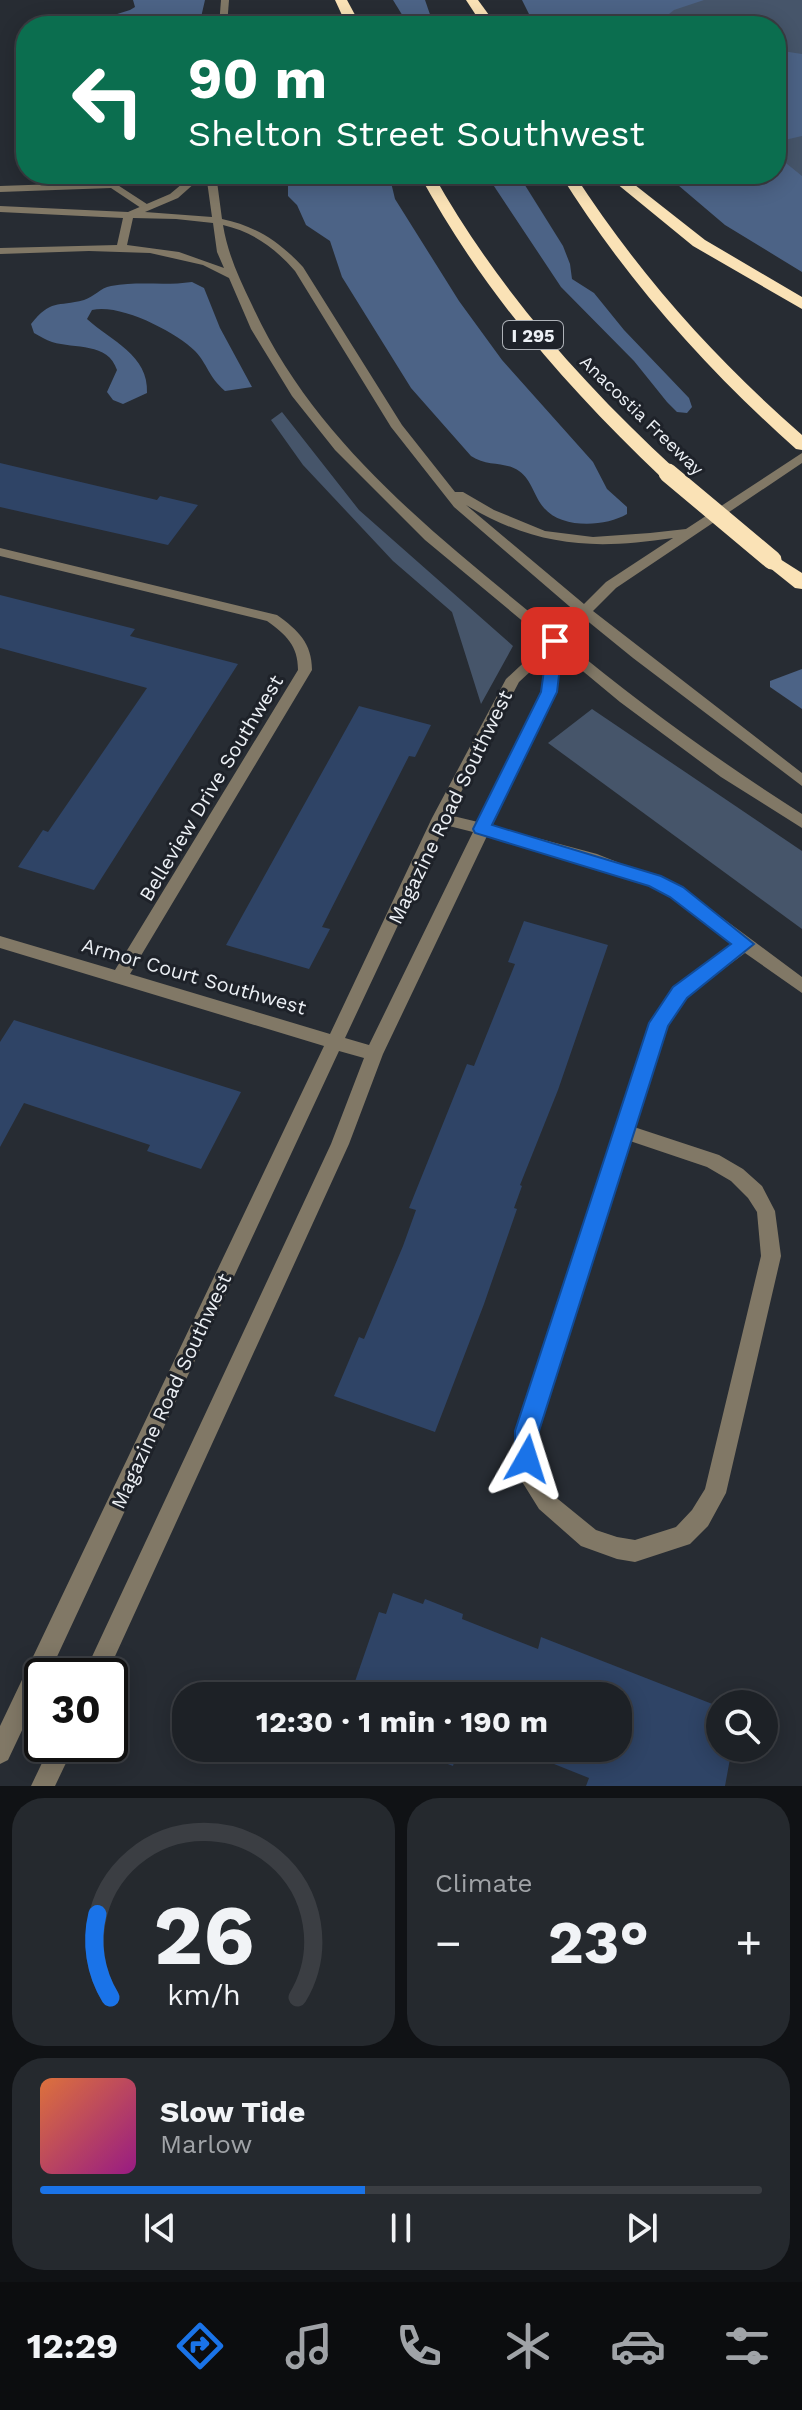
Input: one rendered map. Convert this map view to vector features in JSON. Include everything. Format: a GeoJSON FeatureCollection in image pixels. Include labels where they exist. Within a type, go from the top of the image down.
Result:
{"type":"FeatureCollection","features":[{"type":"Feature","properties":{"kind":"highway","name":"Anacostia Freeway"},"geometry":{"type":"LineString","coordinates":[[432,184],[484,273],[515,314],[594,404],[668,473],[802,583]]}},
{"type":"Feature","properties":{"kind":"highway"},"geometry":{"type":"LineString","coordinates":[[574,184],[611,240],[663,307],[765,413],[802,445]]}},
{"type":"Feature","properties":{"kind":"highway"},"geometry":{"type":"LineString","coordinates":[[625,184],[699,243],[802,304]]}},
{"type":"Feature","properties":{"kind":"street"},"geometry":{"type":"LineString","coordinates":[[129,215],[191,184]]}},
{"type":"Feature","properties":{"kind":"street"},"geometry":{"type":"LineString","coordinates":[[212,184],[222,252],[257,329],[296,394],[339,447],[430,537],[656,723],[802,822]]}},
{"type":"Feature","properties":{"kind":"street"},"geometry":{"type":"LineString","coordinates":[[0,189],[113,185],[148,208]]}},
{"type":"Feature","properties":{"kind":"street"},"geometry":{"type":"LineString","coordinates":[[0,209],[169,214],[216,221],[261,236],[294,262],[397,427],[442,484],[487,531],[802,781]]}},
{"type":"Feature","properties":{"kind":"street"},"geometry":{"type":"LineString","coordinates":[[121,250],[129,215]]}},
{"type":"Feature","properties":{"kind":"street"},"geometry":{"type":"LineString","coordinates":[[0,251],[121,250],[183,254],[207,262],[233,277]]}},
{"type":"Feature","properties":{"kind":"street"},"geometry":{"type":"LineString","coordinates":[[555,641],[611,585],[802,457]]}},
{"type":"Feature","properties":{"kind":"street"},"geometry":{"type":"LineString","coordinates":[[442,484],[501,522],[565,542],[616,542],[690,531]]}},
{"type":"Feature","properties":{"kind":"street","name":"Belleview Drive Southwest"},"geometry":{"type":"LineString","coordinates":[[0,552],[272,618],[297,636],[305,649],[305,670],[119,977]]}},
{"type":"Feature","properties":{"kind":"street","name":"Magazine Road Southwest"},"geometry":{"type":"LineString","coordinates":[[0,1752],[440,818],[513,679],[555,641]]}},
{"type":"Feature","properties":{"kind":"street","name":"Magazine Road Southwest"},"geometry":{"type":"LineString","coordinates":[[102,1658],[340,1144],[374,1054],[549,692],[555,641]]}},
{"type":"Feature","properties":{"kind":"street"},"geometry":{"type":"LineString","coordinates":[[440,818],[655,881],[676,892],[802,986]]}},
{"type":"Feature","properties":{"kind":"street","name":"Armor Court Southwest"},"geometry":{"type":"LineString","coordinates":[[0,942],[374,1054]]}},
{"type":"Feature","properties":{"kind":"street"},"geometry":{"type":"LineString","coordinates":[[623,1131],[713,1161],[737,1175],[755,1192],[766,1211],[771,1256],[715,1493],[700,1518],[682,1536],[635,1551],[589,1538],[565,1521],[531,1480],[527,1431],[623,1131],[664,1012],[680,992],[745,944]]}},
{"type":"Feature","properties":{"kind":"street"},"geometry":{"type":"LineString","coordinates":[[43,1786],[54,1762]]}},
{"type":"Feature","properties":{"kind":"shaded area"},"geometry":{"type":"Polygon","coordinates":[[[133,0],[205,0],[201,16],[111,16],[135,7],[133,0]]]}},
{"type":"Feature","properties":{"kind":"shaded area"},"geometry":{"type":"Polygon","coordinates":[[[393,0],[425,0],[431,16],[403,16],[393,0]]]}},
{"type":"Feature","properties":{"kind":"shaded area"},"geometry":{"type":"Polygon","coordinates":[[[522,0],[704,0],[674,10],[666,16],[530,16],[522,0]]]}},
{"type":"Feature","properties":{"kind":"shaded area"},"geometry":{"type":"Polygon","coordinates":[[[539,0],[802,0],[802,243],[780,184],[786,184],[786,16],[550,16],[539,0]]]}},
{"type":"Feature","properties":{"kind":"shaded area"},"geometry":{"type":"Polygon","coordinates":[[[786,52],[802,54],[802,136],[786,140],[786,52]]]}},
{"type":"Feature","properties":{"kind":"shaded area"},"geometry":{"type":"Polygon","coordinates":[[[786,163],[802,176],[802,272],[725,225],[677,184],[786,184],[786,163]]]}},
{"type":"Feature","properties":{"kind":"shaded area"},"geometry":{"type":"Polygon","coordinates":[[[288,184],[391,184],[395,199],[459,301],[502,360],[593,462],[607,489],[627,507],[627,514],[596,523],[561,520],[544,508],[519,471],[471,456],[411,388],[342,277],[330,241],[306,225],[297,205],[288,196],[288,184]]]}},
{"type":"Feature","properties":{"kind":"shaded area"},"geometry":{"type":"Polygon","coordinates":[[[493,184],[524,184],[563,246],[572,279],[594,293],[624,330],[689,398],[692,407],[687,413],[677,412],[667,402],[634,361],[561,287],[493,184]]]}},
{"type":"Feature","properties":{"kind":"shaded area"},"geometry":{"type":"Polygon","coordinates":[[[192,282],[204,288],[220,328],[252,387],[225,391],[195,351],[175,336],[132,315],[104,309],[92,310],[87,319],[127,350],[142,368],[146,380],[147,393],[123,404],[113,400],[107,392],[117,370],[113,361],[90,348],[50,341],[34,333],[31,324],[49,307],[84,300],[111,286],[192,282]]]}},
{"type":"Feature","properties":{"kind":"shaded area"},"geometry":{"type":"Polygon","coordinates":[[[282,412],[359,510],[513,646],[481,704],[452,612],[393,561],[303,465],[271,420],[282,412]]]}},
{"type":"Feature","properties":{"kind":"shaded area"},"geometry":{"type":"Polygon","coordinates":[[[802,669],[802,709],[770,687],[770,681],[802,669]]]}},
{"type":"Feature","properties":{"kind":"shaded area"},"geometry":{"type":"Polygon","coordinates":[[[592,709],[802,851],[802,929],[548,743],[592,709]]]}},
{"type":"Feature","properties":{"kind":"building"},"geometry":{"type":"Polygon","coordinates":[[[0,463],[157,500],[160,496],[198,505],[168,545],[0,507],[0,463]]]}},
{"type":"Feature","properties":{"kind":"building"},"geometry":{"type":"Polygon","coordinates":[[[0,595],[135,629],[130,636],[238,664],[94,890],[18,867],[43,830],[48,832],[147,688],[0,648],[0,595]]]}},
{"type":"Feature","properties":{"kind":"building"},"geometry":{"type":"Polygon","coordinates":[[[359,706],[431,725],[415,757],[409,756],[322,927],[330,929],[309,969],[226,945],[359,706]]]}},
{"type":"Feature","properties":{"kind":"building"},"geometry":{"type":"Polygon","coordinates":[[[524,921],[608,945],[558,1090],[520,1185],[514,1208],[517,1209],[484,1304],[435,1432],[334,1396],[359,1337],[364,1339],[403,1246],[416,1210],[409,1208],[467,1064],[474,1066],[515,964],[508,962],[524,921]]]}},
{"type":"Feature","properties":{"kind":"building"},"geometry":{"type":"Polygon","coordinates":[[[14,1020],[241,1092],[201,1169],[147,1151],[150,1145],[24,1103],[0,1147],[0,1042],[14,1020]]]}},
{"type":"Feature","properties":{"kind":"building"},"geometry":{"type":"Polygon","coordinates":[[[393,1593],[423,1604],[425,1599],[463,1614],[462,1619],[538,1649],[541,1637],[706,1702],[706,1762],[729,1762],[725,1786],[586,1786],[589,1778],[549,1762],[632,1762],[632,1682],[355,1682],[379,1612],[386,1614],[393,1593]]]}},
{"type":"Feature","properties":{"kind":"route"},"geometry":{"type":"LineString","coordinates":[[527,1459],[527,1431],[659,1023],[671,1001],[680,992],[745,944],[676,892],[655,881],[482,829],[549,692],[555,641]]}}]}
